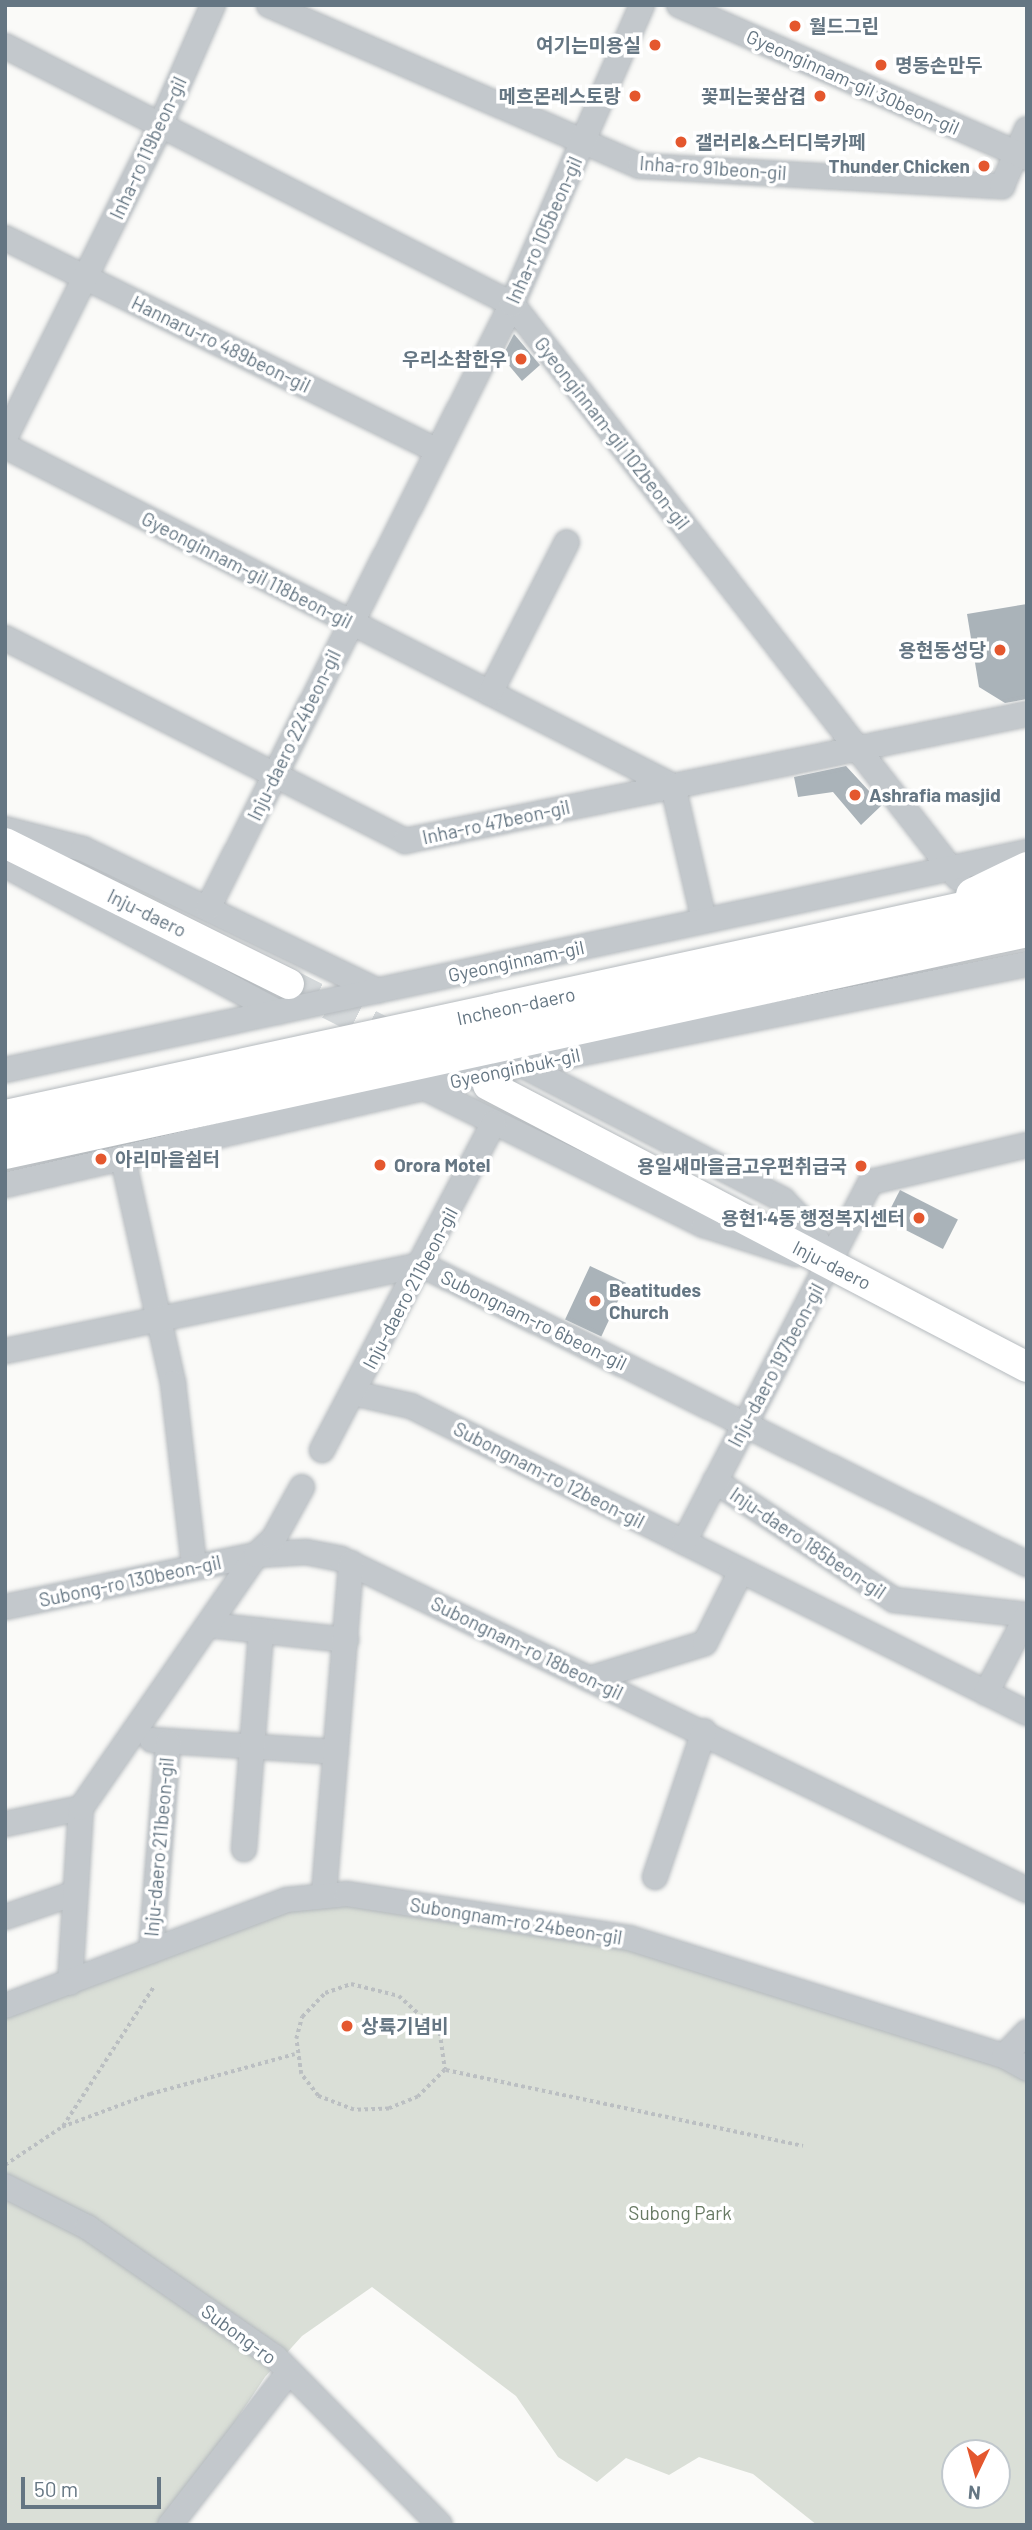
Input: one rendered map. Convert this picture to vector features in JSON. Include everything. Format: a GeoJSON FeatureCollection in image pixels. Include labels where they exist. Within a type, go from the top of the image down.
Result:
{"type":"FeatureCollection","features":[{"type":"Feature","properties":{"kind":"highway"},"geometry":{"type":"LineString","coordinates":[[938,914],[1027,869]]}},
{"type":"Feature","properties":{"kind":"highway","name":"Incheon-daero"},"geometry":{"type":"LineString","coordinates":[[5,1117],[1027,895]]}},
{"type":"Feature","properties":{"kind":"highway","name":"Incheon-daero"},"geometry":{"type":"LineString","coordinates":[[5,1151],[1027,929]]}},
{"type":"Feature","properties":{"kind":"main road","name":"Inju-daero"},"geometry":{"type":"LineString","coordinates":[[5,843],[289,984]]}},
{"type":"Feature","properties":{"kind":"main road","name":"Inju-daero"},"geometry":{"type":"LineString","coordinates":[[488,1085],[1027,1367]]}},
{"type":"Feature","properties":{"kind":"street","name":"Inha-ro 119beon-gil"},"geometry":{"type":"LineString","coordinates":[[9,423],[84,283],[161,125],[213,5]]}},
{"type":"Feature","properties":{"kind":"street","name":"Inha-ro 91beon-gil"},"geometry":{"type":"LineString","coordinates":[[269,5],[582,144],[640,166],[1002,186],[1021,156],[1027,129]]}},
{"type":"Feature","properties":{"kind":"street","name":"Inha-ro 105beon-gil"},"geometry":{"type":"LineString","coordinates":[[437,451],[512,304],[642,5]]}},
{"type":"Feature","properties":{"kind":"street","name":"Gyeonginnam-gil 30beon-gil"},"geometry":{"type":"LineString","coordinates":[[679,5],[1021,156]]}},
{"type":"Feature","properties":{"kind":"street","name":"Gyeonginnam-gil 102beon-gil"},"geometry":{"type":"LineString","coordinates":[[5,46],[512,304],[953,873]]}},
{"type":"Feature","properties":{"kind":"street","name":"Hannaru-ro 489beon-gil"},"geometry":{"type":"LineString","coordinates":[[5,238],[84,283],[437,451]]}},
{"type":"Feature","properties":{"kind":"street","name":"Gyeonginnam-gil 118beon-gil"},"geometry":{"type":"LineString","coordinates":[[5,446],[673,786]]}},
{"type":"Feature","properties":{"kind":"street","name":"Inju-daero 224beon-gil"},"geometry":{"type":"LineString","coordinates":[[208,908],[437,451]]}},
{"type":"Feature","properties":{"kind":"street"},"geometry":{"type":"LineString","coordinates":[[491,693],[567,542]]}},
{"type":"Feature","properties":{"kind":"street","name":"Inha-ro 47beon-gil"},"geometry":{"type":"LineString","coordinates":[[5,638],[405,841],[1027,714]]}},
{"type":"Feature","properties":{"kind":"street"},"geometry":{"type":"LineString","coordinates":[[673,786],[704,920]]}},
{"type":"Feature","properties":{"kind":"street"},"geometry":{"type":"LineString","coordinates":[[5,829],[83,849],[378,991]]}},
{"type":"Feature","properties":{"kind":"street","name":"Gyeonginnam-gil"},"geometry":{"type":"LineString","coordinates":[[5,1070],[704,920],[953,873],[1027,852]]}},
{"type":"Feature","properties":{"kind":"street"},"geometry":{"type":"LineString","coordinates":[[5,865],[278,1012]]}},
{"type":"Feature","properties":{"kind":"street","name":"Gyeonginbuk-gil"},"geometry":{"type":"LineString","coordinates":[[5,1185],[522,1065],[1027,964]]}},
{"type":"Feature","properties":{"kind":"street"},"geometry":{"type":"LineString","coordinates":[[522,1065],[783,1200],[810,1228],[830,1263]]}},
{"type":"Feature","properties":{"kind":"street"},"geometry":{"type":"LineString","coordinates":[[423,1087],[704,1225],[830,1263]]}},
{"type":"Feature","properties":{"kind":"street","name":"Inju-daero 211beon-gil"},"geometry":{"type":"LineString","coordinates":[[322,1450],[422,1265],[494,1123]]}},
{"type":"Feature","properties":{"kind":"street","name":"Inju-daero 197beon-gil"},"geometry":{"type":"LineString","coordinates":[[684,1542],[830,1263],[879,1176],[1027,1145]]}},
{"type":"Feature","properties":{"kind":"street"},"geometry":{"type":"LineString","coordinates":[[123,1159],[160,1319],[194,1565]]}},
{"type":"Feature","properties":{"kind":"street","name":"Subongnam-ro 6beon-gil"},"geometry":{"type":"LineString","coordinates":[[5,1351],[422,1265],[1027,1563]]}},
{"type":"Feature","properties":{"kind":"street","name":"Subongnam-ro 12beon-gil"},"geometry":{"type":"LineString","coordinates":[[353,1393],[411,1406],[1027,1713]]}},
{"type":"Feature","properties":{"kind":"street","name":"Inju-daero 185beon-gil"},"geometry":{"type":"LineString","coordinates":[[715,1481],[894,1601],[1027,1615],[986,1693]]}},
{"type":"Feature","properties":{"kind":"street"},"geometry":{"type":"LineString","coordinates":[[70,1983],[81,1808],[137,1732],[256,1556],[274,1538],[302,1487]]}},
{"type":"Feature","properties":{"kind":"street","name":"Subongnam-ro 18beon-gil"},"geometry":{"type":"LineString","coordinates":[[256,1556],[306,1552],[351,1563],[589,1679],[705,1731],[1027,1889]]}},
{"type":"Feature","properties":{"kind":"street","name":"Subong-ro 130beon-gil"},"geometry":{"type":"LineString","coordinates":[[5,1607],[194,1565],[256,1556]]}},
{"type":"Feature","properties":{"kind":"street"},"geometry":{"type":"LineString","coordinates":[[324,1893],[351,1563]]}},
{"type":"Feature","properties":{"kind":"street"},"geometry":{"type":"LineString","coordinates":[[589,1679],[705,1643],[741,1571]]}},
{"type":"Feature","properties":{"kind":"street"},"geometry":{"type":"LineString","coordinates":[[209,1625],[346,1640]]}},
{"type":"Feature","properties":{"kind":"street"},"geometry":{"type":"LineString","coordinates":[[244,1849],[261,1631]]}},
{"type":"Feature","properties":{"kind":"street"},"geometry":{"type":"LineString","coordinates":[[654,1877],[705,1731]]}},
{"type":"Feature","properties":{"kind":"street","name":"Inju-daero 211beon-gil"},"geometry":{"type":"LineString","coordinates":[[137,1732],[167,1743],[336,1752]]}},
{"type":"Feature","properties":{"kind":"street","name":"Inju-daero 211beon-gil"},"geometry":{"type":"LineString","coordinates":[[151,1951],[167,1743]]}},
{"type":"Feature","properties":{"kind":"street"},"geometry":{"type":"LineString","coordinates":[[5,1824],[81,1808]]}},
{"type":"Feature","properties":{"kind":"street"},"geometry":{"type":"LineString","coordinates":[[5,1917],[75,1893]]}},
{"type":"Feature","properties":{"kind":"street","name":"Subongnam-ro 24beon-gil"},"geometry":{"type":"LineString","coordinates":[[5,2006],[287,1900],[324,1893],[629,1938],[1004,2056],[1027,2069]]}},
{"type":"Feature","properties":{"kind":"street"},"geometry":{"type":"LineString","coordinates":[[1004,2056],[1027,2032]]}},
{"type":"Feature","properties":{"kind":"street","name":"Subong-ro"},"geometry":{"type":"LineString","coordinates":[[5,2186],[87,2227],[289,2372],[440,2525]]}},
{"type":"Feature","properties":{"kind":"street"},"geometry":{"type":"LineString","coordinates":[[170,2525],[289,2372]]}},
{"type":"Feature","properties":{"kind":"path"},"geometry":{"type":"LineString","coordinates":[[368,1985],[399,1996],[432,2022],[446,2044],[445,2070],[410,2101],[354,2110],[318,2096],[301,2074],[296,2054],[298,2026],[316,1999],[337,1987],[368,1985]]}},
{"type":"Feature","properties":{"kind":"path"},"geometry":{"type":"LineString","coordinates":[[62,2127],[153,1988]]}},
{"type":"Feature","properties":{"kind":"path"},"geometry":{"type":"LineString","coordinates":[[5,2165],[62,2127],[150,2094],[296,2054]]}},
{"type":"Feature","properties":{"kind":"path"},"geometry":{"type":"LineString","coordinates":[[445,2070],[803,2146]]}},
{"type":"Feature","properties":{"kind":"green space","name":"Subong Park"},"geometry":{"type":"Polygon","coordinates":[[[324,1893],[579,1933],[1027,2073],[1027,2525],[817,2525],[753,2474],[699,2457],[669,2475],[626,2458],[597,2482],[558,2457],[516,2396],[372,2287],[302,2336],[265,2377],[166,2525],[5,2525],[5,2009],[324,1893]]]}},
{"type":"Feature","properties":{"kind":"building","name":"우리소참한우"},"geometry":{"type":"Polygon","coordinates":[[[514,334],[540,365],[522,381],[502,357],[514,334]]]}},
{"type":"Feature","properties":{"kind":"building","name":"용현동성당"},"geometry":{"type":"Polygon","coordinates":[[[1027,604],[1027,699],[1005,703],[979,687],[967,614],[1027,604]]]}},
{"type":"Feature","properties":{"kind":"building","name":"Ashrafia masjid"},"geometry":{"type":"Polygon","coordinates":[[[846,766],[882,805],[861,825],[833,792],[798,797],[794,777],[846,766]]]}},
{"type":"Feature","properties":{"kind":"building","name":"용현1·4동 행정복지센터"},"geometry":{"type":"Polygon","coordinates":[[[900,1190],[958,1220],[943,1249],[885,1219],[900,1190]]]}},
{"type":"Feature","properties":{"kind":"building","name":"Beatitudes Church"},"geometry":{"type":"Polygon","coordinates":[[[590,1266],[626,1283],[601,1336],[565,1319],[590,1266]]]}},
{"type":"Feature","properties":{"kind":"tunnel"},"geometry":{"type":"LineString","coordinates":[[289,984],[398,1039]]}},
{"type":"Feature","properties":{"kind":"place","name":"월드그린"},"geometry":{"type":"Point","coordinates":[795,26]}},
{"type":"Feature","properties":{"kind":"place","name":"여기는미용실"},"geometry":{"type":"Point","coordinates":[655,45]}},
{"type":"Feature","properties":{"kind":"place","name":"명동손만두"},"geometry":{"type":"Point","coordinates":[881,65]}},
{"type":"Feature","properties":{"kind":"place","name":"메흐몬레스토랑"},"geometry":{"type":"Point","coordinates":[635,96]}},
{"type":"Feature","properties":{"kind":"place","name":"꽃피는꽃삼겹"},"geometry":{"type":"Point","coordinates":[820,96]}},
{"type":"Feature","properties":{"kind":"place","name":"갤러리&스터디북카페"},"geometry":{"type":"Point","coordinates":[681,142]}},
{"type":"Feature","properties":{"kind":"place","name":"Thunder Chicken"},"geometry":{"type":"Point","coordinates":[984,166]}},
{"type":"Feature","properties":{"kind":"place","name":"우리소참한우"},"geometry":{"type":"Point","coordinates":[521,359]}},
{"type":"Feature","properties":{"kind":"place","name":"용현동성당"},"geometry":{"type":"Point","coordinates":[1000,650]}},
{"type":"Feature","properties":{"kind":"place","name":"Ashrafia masjid"},"geometry":{"type":"Point","coordinates":[855,795]}},
{"type":"Feature","properties":{"kind":"place","name":"아리마을쉼터"},"geometry":{"type":"Point","coordinates":[101,1159]}},
{"type":"Feature","properties":{"kind":"place","name":"Orora Motel"},"geometry":{"type":"Point","coordinates":[380,1165]}},
{"type":"Feature","properties":{"kind":"place","name":"용일새마을금고우편취급국"},"geometry":{"type":"Point","coordinates":[861,1166]}},
{"type":"Feature","properties":{"kind":"place","name":"용현1·4동 행정복지센터"},"geometry":{"type":"Point","coordinates":[919,1218]}},
{"type":"Feature","properties":{"kind":"place","name":"Beatitudes Church"},"geometry":{"type":"Point","coordinates":[595,1301]}},
{"type":"Feature","properties":{"kind":"place","name":"상륙기념비"},"geometry":{"type":"Point","coordinates":[347,2026]}}]}
